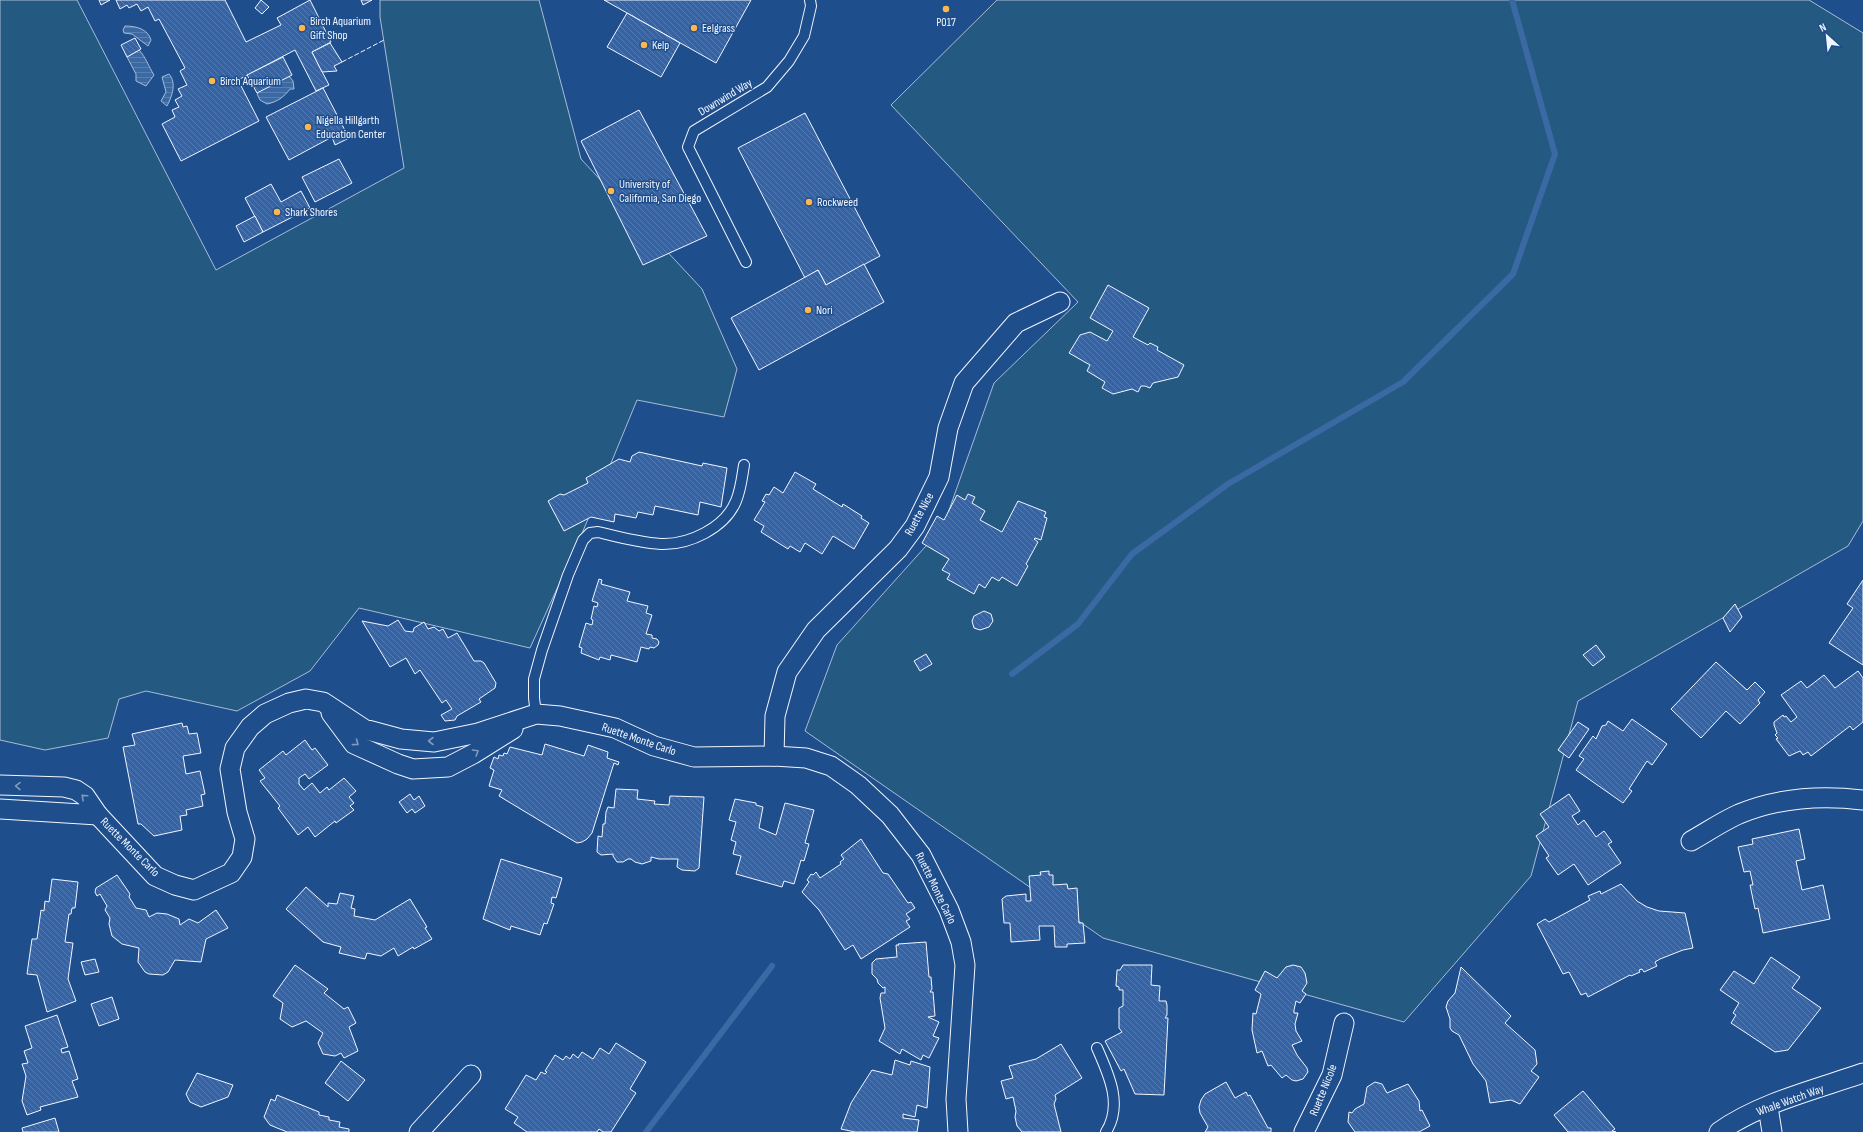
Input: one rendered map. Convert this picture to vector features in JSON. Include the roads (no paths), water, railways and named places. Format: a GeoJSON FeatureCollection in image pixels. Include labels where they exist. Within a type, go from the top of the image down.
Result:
{"type":"FeatureCollection","features":[{"type":"Feature","properties":{"kind":"street","name":"Ruette Nice"},"geometry":{"type":"LineString","coordinates":[[774,756],[775,716],[788,672],[816,630],[898,548],[915,526],[939,477],[948,428],[964,383],[1016,323],[1060,302]]}},
{"type":"Feature","properties":{"kind":"street","name":"Ruette Monte Carlo"},"geometry":{"type":"LineString","coordinates":[[0,786],[64,787],[76,790],[92,804],[98,815],[155,876],[175,885],[194,890],[208,885],[231,873],[242,857],[245,839],[236,812],[230,770],[235,748],[250,727],[265,714],[289,703],[306,699],[323,702],[364,729],[402,739],[434,742],[478,733],[536,714],[560,716],[615,728],[654,746],[694,757],[774,756],[806,758],[831,766],[858,785],[890,815],[921,855],[949,910],[961,942],[965,965],[956,1099],[958,1132]]}},
{"type":"Feature","properties":{"kind":"street"},"geometry":{"type":"LineString","coordinates":[[323,702],[354,744],[412,769],[448,767],[473,754],[536,714]]}},
{"type":"Feature","properties":{"kind":"street"},"geometry":{"type":"LineString","coordinates":[[38,812],[39,786]]}},
{"type":"Feature","properties":{"kind":"street"},"geometry":{"type":"LineString","coordinates":[[1691,841],[1739,814],[1786,800],[1839,797],[1863,800]]}},
{"type":"Feature","properties":{"kind":"street","name":"Ruette Monte Carlo"},"geometry":{"type":"LineString","coordinates":[[0,809],[98,815]]}},
{"type":"Feature","properties":{"kind":"street","name":"Ruette Nicole"},"geometry":{"type":"LineString","coordinates":[[1304,1132],[1332,1075],[1344,1023]]}},
{"type":"Feature","properties":{"kind":"street","name":"Whale Watch Way"},"geometry":{"type":"LineString","coordinates":[[1720,1132],[1735,1121],[1768,1107],[1863,1073]]}},
{"type":"Feature","properties":{"kind":"street"},"geometry":{"type":"LineString","coordinates":[[419,1132],[471,1075]]}},
{"type":"Feature","properties":{"kind":"street"},"geometry":{"type":"LineString","coordinates":[[1768,1107],[1772,1132]]}},
{"type":"Feature","properties":{"kind":"lane","name":"Downwind Way"},"geometry":{"type":"LineString","coordinates":[[746,262],[688,147],[694,131],[767,87],[785,66],[804,36],[811,6],[810,0]]}},
{"type":"Feature","properties":{"kind":"lane"},"geometry":{"type":"LineString","coordinates":[[536,714],[534,679],[542,650],[568,575],[583,540],[590,533],[598,532],[661,544],[681,542],[702,534],[726,518],[736,502],[741,487],[744,465]]}},
{"type":"Feature","properties":{"kind":"lane"},"geometry":{"type":"LineString","coordinates":[[1097,1048],[1108,1073],[1115,1104],[1112,1123],[1106,1132]]}},
{"type":"Feature","properties":{"kind":"waterway"},"geometry":{"type":"LineString","coordinates":[[1012,674],[1078,624],[1132,554],[1228,484],[1403,382],[1513,274],[1555,154],[1512,0]]}},
{"type":"Feature","properties":{"kind":"waterway"},"geometry":{"type":"LineString","coordinates":[[646,1132],[772,966]]}},
{"type":"Feature","properties":{"kind":"place","name":"P017"},"geometry":{"type":"Point","coordinates":[946,9]}},
{"type":"Feature","properties":{"kind":"place","name":"Birch Aquarium Gift Shop"},"geometry":{"type":"Point","coordinates":[302,28]}},
{"type":"Feature","properties":{"kind":"place","name":"Eelgrass"},"geometry":{"type":"Point","coordinates":[694,28]}},
{"type":"Feature","properties":{"kind":"place","name":"Kelp"},"geometry":{"type":"Point","coordinates":[644,45]}},
{"type":"Feature","properties":{"kind":"place","name":"Birch Aquarium"},"geometry":{"type":"Point","coordinates":[212,81]}},
{"type":"Feature","properties":{"kind":"place","name":"Nigella Hillgarth Education Center"},"geometry":{"type":"Point","coordinates":[308,127]}},
{"type":"Feature","properties":{"kind":"place","name":"University of California, San Diego"},"geometry":{"type":"Point","coordinates":[611,191]}},
{"type":"Feature","properties":{"kind":"place","name":"Rockweed"},"geometry":{"type":"Point","coordinates":[809,202]}},
{"type":"Feature","properties":{"kind":"place","name":"Shark Shores"},"geometry":{"type":"Point","coordinates":[277,212]}},
{"type":"Feature","properties":{"kind":"place","name":"Nori"},"geometry":{"type":"Point","coordinates":[808,310]}}]}
